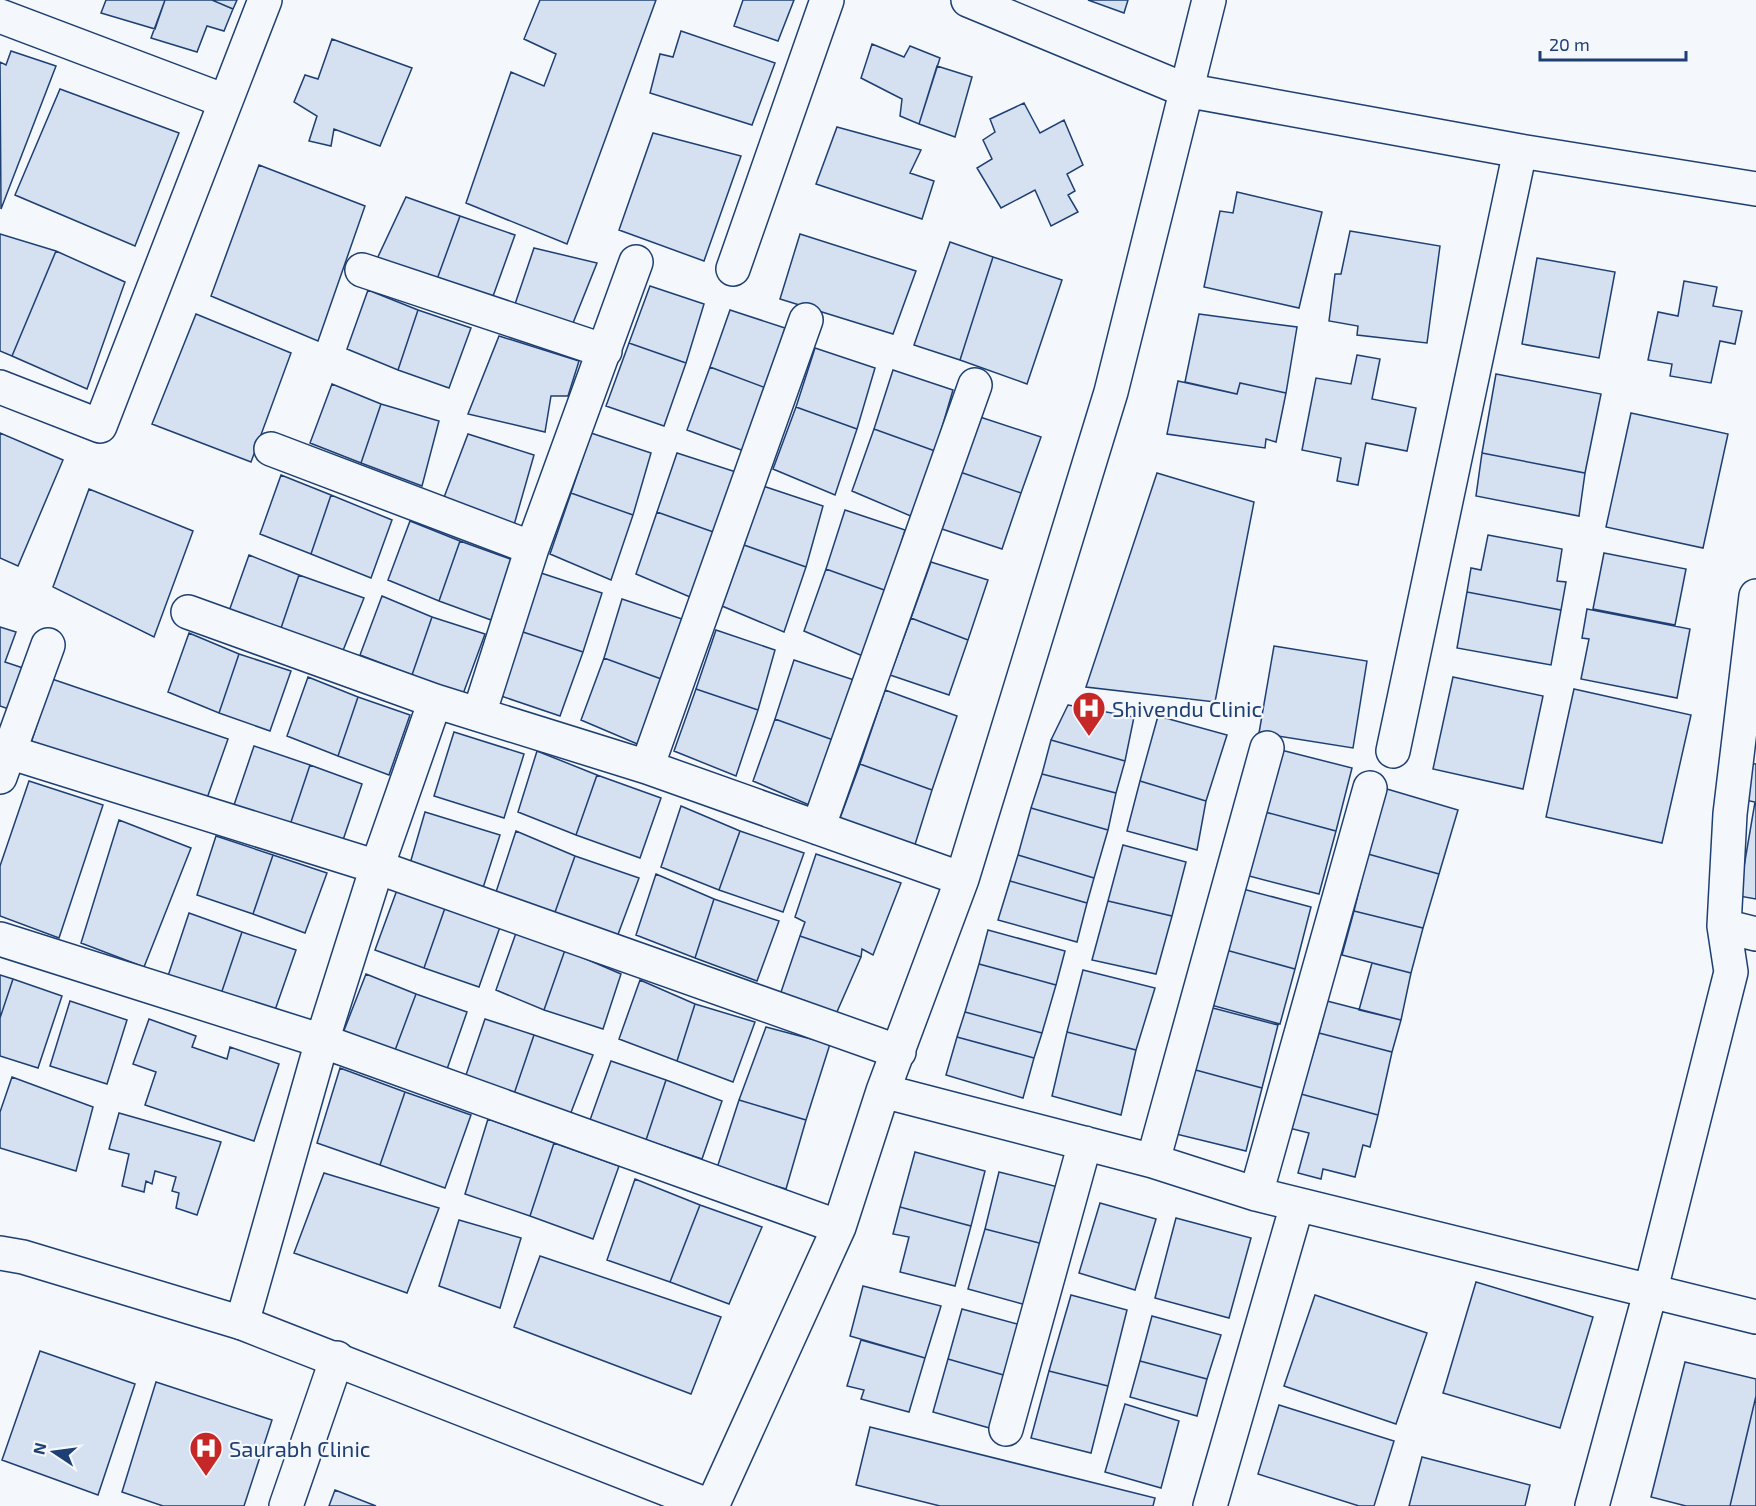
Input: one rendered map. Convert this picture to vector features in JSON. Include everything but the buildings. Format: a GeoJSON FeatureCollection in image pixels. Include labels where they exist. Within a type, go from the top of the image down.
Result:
{"type":"FeatureCollection","features":[{"type":"Feature","properties":{"kind":"street"},"geometry":{"type":"LineString","coordinates":[[0,387],[100,426],[265,0]]}},
{"type":"Feature","properties":{"kind":"street"},"geometry":{"type":"LineString","coordinates":[[733,268],[827,0]]}},
{"type":"Feature","properties":{"kind":"street"},"geometry":{"type":"LineString","coordinates":[[968,0],[1185,90],[1520,151],[1756,189]]}},
{"type":"Feature","properties":{"kind":"street"},"geometry":{"type":"LineString","coordinates":[[0,1253],[23,1257],[242,1323],[338,1358],[711,1506],[839,1227],[883,1091],[962,879],[1111,392],[1209,0]]}},
{"type":"Feature","properties":{"kind":"street"},"geometry":{"type":"LineString","coordinates":[[0,16],[225,101]]}},
{"type":"Feature","properties":{"kind":"street"},"geometry":{"type":"LineString","coordinates":[[1393,751],[1520,151]]}},
{"type":"Feature","properties":{"kind":"street"},"geometry":{"type":"LineString","coordinates":[[479,714],[532,548],[636,262]]}},
{"type":"Feature","properties":{"kind":"street"},"geometry":{"type":"LineString","coordinates":[[362,270],[605,351]]}},
{"type":"Feature","properties":{"kind":"street"},"geometry":{"type":"LineString","coordinates":[[647,767],[806,320]]}},
{"type":"Feature","properties":{"kind":"street"},"geometry":{"type":"LineString","coordinates":[[818,828],[975,385]]}},
{"type":"Feature","properties":{"kind":"street"},"geometry":{"type":"LineString","coordinates":[[271,449],[532,548]]}},
{"type":"Feature","properties":{"kind":"street"},"geometry":{"type":"LineString","coordinates":[[1592,1506],[1650,1293],[1731,972],[1724,926],[1730,814],[1756,596]]}},
{"type":"Feature","properties":{"kind":"street"},"geometry":{"type":"LineString","coordinates":[[188,612],[435,701],[647,767],[962,879]]}},
{"type":"Feature","properties":{"kind":"street"},"geometry":{"type":"LineString","coordinates":[[48,645],[5,765],[377,867],[899,1052]]}},
{"type":"Feature","properties":{"kind":"street"},"geometry":{"type":"LineString","coordinates":[[242,1323],[322,1041],[377,867],[435,701]]}},
{"type":"Feature","properties":{"kind":"street"},"geometry":{"type":"LineString","coordinates":[[1153,1161],[1267,748]]}},
{"type":"Feature","properties":{"kind":"street"},"geometry":{"type":"LineString","coordinates":[[1256,1194],[1370,788]]}},
{"type":"Feature","properties":{"kind":"street"},"geometry":{"type":"LineString","coordinates":[[1724,926],[1756,934]]}},
{"type":"Feature","properties":{"kind":"street"},"geometry":{"type":"LineString","coordinates":[[0,939],[322,1041],[839,1227]]}},
{"type":"Feature","properties":{"kind":"street"},"geometry":{"type":"LineString","coordinates":[[883,1091],[1153,1161],[1297,1205],[1650,1293],[1756,1317]]}},
{"type":"Feature","properties":{"kind":"street"},"geometry":{"type":"LineString","coordinates":[[1006,1429],[1085,1143]]}},
{"type":"Feature","properties":{"kind":"street"},"geometry":{"type":"LineString","coordinates":[[1210,1506],[1297,1205]]}},
{"type":"Feature","properties":{"kind":"street"},"geometry":{"type":"LineString","coordinates":[[286,1506],[338,1358]]}},
{"type":"Feature","properties":{"kind":"place","name":"Shivendu Clinic"},"geometry":{"type":"Point","coordinates":[1089,737]}},
{"type":"Feature","properties":{"kind":"place","name":"Saurabh Clinic"},"geometry":{"type":"Point","coordinates":[206,1477]}}]}
